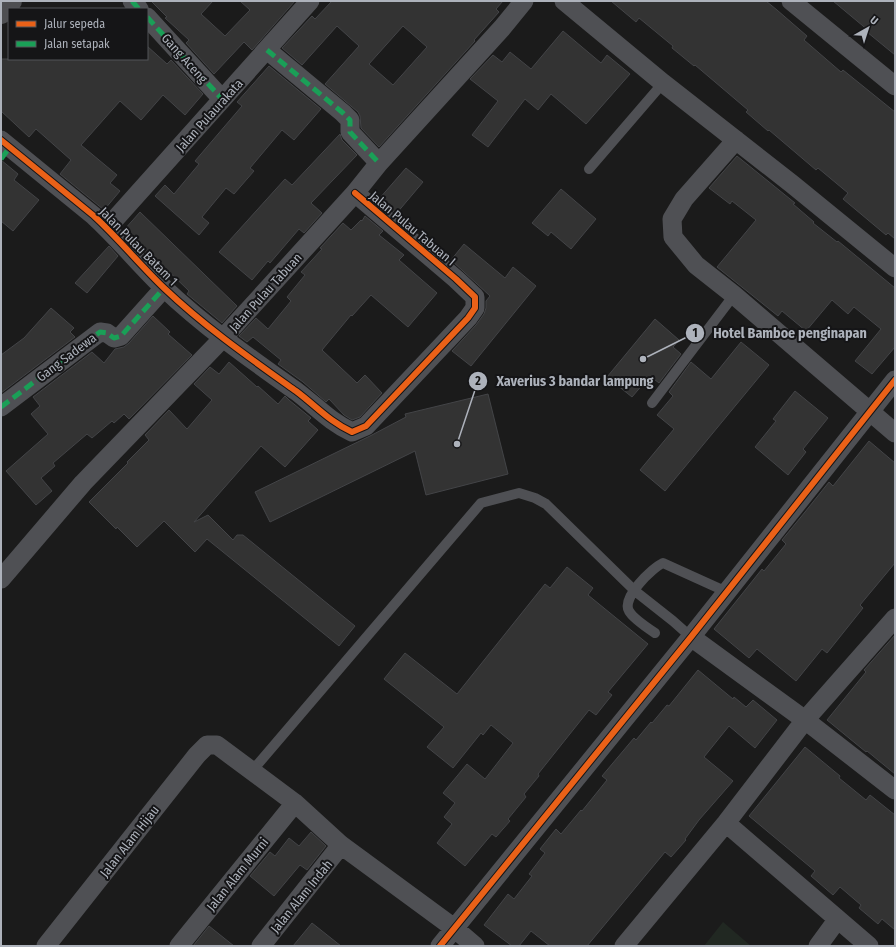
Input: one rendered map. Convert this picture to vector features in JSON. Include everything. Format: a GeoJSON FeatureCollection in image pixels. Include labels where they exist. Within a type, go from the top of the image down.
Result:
{"type":"FeatureCollection","features":[{"type":"Feature","properties":{"kind":"street"},"geometry":{"type":"LineString","coordinates":[[1,13],[11,1]]}},
{"type":"Feature","properties":{"kind":"street","name":"Jalan Pulaurakata"},"geometry":{"type":"LineString","coordinates":[[107,228],[310,1]]}},
{"type":"Feature","properties":{"kind":"street","name":"Jalan Pulau Tabuan"},"geometry":{"type":"LineString","coordinates":[[1,579],[83,483],[223,338],[355,193],[379,162],[502,28],[524,1]]}},
{"type":"Feature","properties":{"kind":"street"},"geometry":{"type":"LineString","coordinates":[[564,1],[895,268]]}},
{"type":"Feature","properties":{"kind":"street"},"geometry":{"type":"LineString","coordinates":[[791,1],[895,86]]}},
{"type":"Feature","properties":{"kind":"street","name":"Gang Aceng"},"geometry":{"type":"LineString","coordinates":[[148,18],[222,99]]}},
{"type":"Feature","properties":{"kind":"street"},"geometry":{"type":"LineString","coordinates":[[267,50],[343,113],[350,120],[350,132],[379,162]]}},
{"type":"Feature","properties":{"kind":"street"},"geometry":{"type":"LineString","coordinates":[[736,140],[684,199],[672,219],[673,237],[696,265],[734,295],[895,433]]}},
{"type":"Feature","properties":{"kind":"street","name":"Jalan Pulau Batam 1"},"geometry":{"type":"LineString","coordinates":[[4,149],[107,228],[164,288],[223,338]]}},
{"type":"Feature","properties":{"kind":"street","name":"Jalan Pulau Tabuan I"},"geometry":{"type":"LineString","coordinates":[[223,338],[302,395],[327,418],[340,427],[352,432],[366,426],[468,318],[475,308],[475,297],[355,193]]}},
{"type":"Feature","properties":{"kind":"street","name":"Gang Sadewa"},"geometry":{"type":"LineString","coordinates":[[1,407],[100,332],[107,333],[114,338],[121,336],[164,288]]}},
{"type":"Feature","properties":{"kind":"street"},"geometry":{"type":"LineString","coordinates":[[440,946],[691,637],[895,380]]}},
{"type":"Feature","properties":{"kind":"street"},"geometry":{"type":"LineString","coordinates":[[624,946],[726,823],[805,720],[894,620]]}},
{"type":"Feature","properties":{"kind":"street"},"geometry":{"type":"LineString","coordinates":[[691,637],[805,720],[895,790]]}},
{"type":"Feature","properties":{"kind":"street","name":"Jalan Alam Hijau"},"geometry":{"type":"LineString","coordinates":[[46,946],[197,755],[207,745],[217,745],[252,771]]}},
{"type":"Feature","properties":{"kind":"street"},"geometry":{"type":"LineString","coordinates":[[252,771],[295,803],[342,845],[454,928],[475,946]]}},
{"type":"Feature","properties":{"kind":"street","name":"Jalan Alam Murni"},"geometry":{"type":"LineString","coordinates":[[179,946],[295,803]]}},
{"type":"Feature","properties":{"kind":"street"},"geometry":{"type":"LineString","coordinates":[[726,823],[869,946]]}},
{"type":"Feature","properties":{"kind":"street","name":"Jalan Alam Indah"},"geometry":{"type":"LineString","coordinates":[[261,946],[342,845]]}},
{"type":"Feature","properties":{"kind":"street"},"geometry":{"type":"LineString","coordinates":[[818,946],[837,920]]}},
{"type":"Feature","properties":{"kind":"lane"},"geometry":{"type":"LineString","coordinates":[[589,169],[664,83]]}},
{"type":"Feature","properties":{"kind":"lane"},"geometry":{"type":"LineString","coordinates":[[652,402],[734,295]]}},
{"type":"Feature","properties":{"kind":"lane"},"geometry":{"type":"LineString","coordinates":[[252,771],[481,503],[519,493],[535,498],[546,504],[635,591],[691,637]]}},
{"type":"Feature","properties":{"kind":"lane"},"geometry":{"type":"LineString","coordinates":[[655,633],[629,612],[627,606],[628,598],[655,566],[663,563],[727,592]]}},
{"type":"Feature","properties":{"kind":"shaded area"},"geometry":{"type":"Polygon","coordinates":[[[723,922],[751,946],[704,946],[723,922]]]}},
{"type":"Feature","properties":{"kind":"building"},"geometry":{"type":"Polygon","coordinates":[[[151,1],[213,1],[201,14],[225,36],[250,10],[240,1],[295,1],[252,50],[244,42],[214,74],[186,43],[189,40],[165,18],[167,17],[151,1]]]}},
{"type":"Feature","properties":{"kind":"building"},"geometry":{"type":"Polygon","coordinates":[[[332,1],[503,1],[496,9],[499,12],[474,40],[475,41],[379,147],[361,128],[360,116],[358,112],[325,84],[359,46],[337,26],[302,65],[282,48],[312,16],[315,19],[332,1]],[[403,26],[369,64],[393,85],[427,47],[403,26]]]}},
{"type":"Feature","properties":{"kind":"building"},"geometry":{"type":"Polygon","coordinates":[[[611,1],[766,1],[777,10],[807,36],[804,40],[841,72],[843,70],[895,112],[895,239],[888,233],[886,235],[843,199],[848,193],[818,168],[816,170],[769,130],[768,131],[746,112],[748,110],[695,65],[694,66],[672,48],[673,46],[639,18],[636,22],[611,1]]]}},
{"type":"Feature","properties":{"kind":"building"},"geometry":{"type":"Polygon","coordinates":[[[833,1],[895,1],[895,55],[867,32],[869,31],[833,1]]]}},
{"type":"Feature","properties":{"kind":"building"},"geometry":{"type":"Polygon","coordinates":[[[563,31],[601,63],[607,55],[630,74],[586,124],[551,94],[538,110],[525,99],[488,147],[472,135],[498,101],[470,79],[493,55],[502,62],[510,52],[531,69],[563,31]]]}},
{"type":"Feature","properties":{"kind":"building"},"geometry":{"type":"Polygon","coordinates":[[[148,47],[167,64],[171,60],[203,94],[185,115],[163,95],[141,120],[120,101],[81,145],[117,175],[110,183],[120,191],[104,210],[60,174],[71,160],[36,129],[29,137],[1,111],[1,59],[148,60],[148,47]]]}},
{"type":"Feature","properties":{"kind":"building"},"geometry":{"type":"Polygon","coordinates":[[[269,66],[321,109],[294,140],[282,130],[250,168],[254,171],[234,194],[226,188],[202,217],[209,223],[199,235],[155,196],[165,185],[174,194],[199,164],[195,161],[242,106],[237,102],[269,66]]]}},
{"type":"Feature","properties":{"kind":"building"},"geometry":{"type":"Polygon","coordinates":[[[340,134],[342,140],[357,155],[311,203],[322,213],[304,233],[299,229],[270,263],[268,261],[252,280],[219,252],[285,179],[292,185],[340,134]]]}},
{"type":"Feature","properties":{"kind":"building"},"geometry":{"type":"Polygon","coordinates":[[[737,156],[795,203],[793,204],[814,222],[813,223],[837,242],[838,241],[895,288],[895,347],[872,374],[855,361],[881,329],[854,307],[848,314],[832,300],[806,331],[782,311],[778,316],[717,267],[756,220],[732,201],[730,204],[709,188],[737,156]]]}},
{"type":"Feature","properties":{"kind":"building"},"geometry":{"type":"Polygon","coordinates":[[[1,160],[18,174],[14,180],[39,200],[13,231],[1,221],[1,160]]]}},
{"type":"Feature","properties":{"kind":"building"},"geometry":{"type":"Polygon","coordinates":[[[406,168],[423,182],[396,214],[379,199],[406,168]]]}},
{"type":"Feature","properties":{"kind":"building"},"geometry":{"type":"Polygon","coordinates":[[[561,189],[596,219],[571,249],[551,232],[548,236],[532,223],[561,189]]]}},
{"type":"Feature","properties":{"kind":"building"},"geometry":{"type":"Polygon","coordinates":[[[140,212],[237,306],[222,323],[187,294],[189,291],[159,262],[157,265],[124,230],[140,212]]]}},
{"type":"Feature","properties":{"kind":"building"},"geometry":{"type":"Polygon","coordinates":[[[365,216],[383,231],[379,235],[404,255],[399,260],[437,293],[408,327],[371,295],[352,316],[351,315],[322,350],[357,383],[365,375],[382,393],[360,417],[352,420],[344,415],[329,399],[326,402],[303,382],[278,364],[281,360],[253,337],[247,342],[239,336],[256,318],[268,329],[291,301],[287,297],[305,275],[301,272],[322,249],[320,248],[343,223],[351,230],[361,220],[362,221],[365,216]]]}},
{"type":"Feature","properties":{"kind":"building"},"geometry":{"type":"Polygon","coordinates":[[[464,244],[505,278],[513,267],[536,286],[471,366],[452,351],[484,314],[486,301],[490,296],[451,260],[464,244]]]}},
{"type":"Feature","properties":{"kind":"building"},"geometry":{"type":"Polygon","coordinates":[[[109,246],[118,256],[87,293],[75,283],[109,246]]]}},
{"type":"Feature","properties":{"kind":"building"},"geometry":{"type":"Polygon","coordinates":[[[51,308],[74,328],[70,332],[75,337],[1,393],[1,355],[24,338],[51,308]]]}},
{"type":"Feature","properties":{"kind":"building"},"geometry":{"type":"Polygon","coordinates":[[[153,316],[170,332],[168,334],[192,355],[129,419],[124,414],[114,423],[112,421],[92,438],[87,434],[53,463],[55,466],[41,478],[52,491],[36,505],[6,471],[48,434],[31,414],[40,406],[33,397],[92,352],[104,363],[115,349],[124,347],[129,343],[153,316]]]}},
{"type":"Feature","properties":{"kind":"building"},"geometry":{"type":"Polygon","coordinates":[[[655,319],[679,340],[673,347],[681,354],[659,383],[650,376],[632,397],[607,377],[655,319]]]}},
{"type":"Feature","properties":{"kind":"building"},"geometry":{"type":"Polygon","coordinates":[[[741,342],[769,365],[665,491],[640,470],[674,429],[657,415],[673,396],[669,392],[691,362],[711,379],[741,342]]]}},
{"type":"Feature","properties":{"kind":"building"},"geometry":{"type":"Polygon","coordinates":[[[229,362],[278,404],[285,396],[311,418],[308,421],[318,430],[285,467],[261,446],[194,522],[208,515],[233,540],[237,535],[243,535],[355,626],[339,646],[207,539],[195,552],[164,521],[137,547],[117,527],[116,529],[89,502],[149,440],[145,435],[169,410],[187,429],[212,400],[194,384],[210,367],[219,374],[229,362]]]}},
{"type":"Feature","properties":{"kind":"building"},"geometry":{"type":"Polygon","coordinates":[[[795,391],[828,418],[803,449],[806,452],[788,475],[755,447],[776,421],[773,419],[795,391]]]}},
{"type":"Feature","properties":{"kind":"building"},"geometry":{"type":"Polygon","coordinates":[[[488,394],[508,474],[426,495],[415,451],[270,522],[255,492],[370,436],[406,417],[405,414],[488,394]]]}},
{"type":"Feature","properties":{"kind":"building"},"geometry":{"type":"Polygon","coordinates":[[[869,441],[895,463],[895,563],[860,605],[863,608],[827,653],[822,649],[796,681],[757,649],[749,658],[714,629],[762,569],[764,571],[786,544],[782,540],[829,482],[833,486],[869,441]]]}},
{"type":"Feature","properties":{"kind":"building"},"geometry":{"type":"Polygon","coordinates":[[[567,567],[593,588],[588,595],[648,644],[608,692],[612,695],[596,715],[589,710],[538,774],[539,776],[524,794],[526,797],[508,819],[510,821],[496,837],[492,834],[465,866],[437,843],[452,824],[444,817],[455,803],[443,793],[467,764],[485,779],[513,743],[491,725],[483,735],[481,733],[453,768],[427,747],[444,727],[384,679],[405,653],[457,694],[545,584],[550,588],[567,567]]]}},
{"type":"Feature","properties":{"kind":"building"},"geometry":{"type":"Polygon","coordinates":[[[895,635],[895,774],[827,720],[866,672],[864,670],[895,635]]]}},
{"type":"Feature","properties":{"kind":"building"},"geometry":{"type":"Polygon","coordinates":[[[698,670],[733,699],[734,697],[746,707],[753,700],[777,720],[755,748],[729,726],[704,757],[733,781],[699,820],[685,839],[686,840],[671,857],[665,852],[587,946],[550,946],[531,931],[519,946],[512,946],[484,925],[508,894],[514,899],[532,876],[529,874],[545,853],[540,849],[556,829],[561,834],[581,810],[582,811],[607,780],[602,776],[634,738],[636,740],[667,705],[669,706],[698,670]]]}},
{"type":"Feature","properties":{"kind":"building"},"geometry":{"type":"Polygon","coordinates":[[[805,747],[866,800],[870,795],[895,815],[895,930],[882,919],[878,924],[859,908],[861,905],[840,887],[833,895],[811,876],[815,871],[749,816],[805,747]]]}},
{"type":"Feature","properties":{"kind":"building"},"geometry":{"type":"Polygon","coordinates":[[[311,832],[326,846],[307,870],[300,865],[274,896],[250,876],[270,852],[275,856],[289,838],[299,846],[311,832]]]}},
{"type":"Feature","properties":{"kind":"building"},"geometry":{"type":"Polygon","coordinates":[[[312,923],[341,946],[293,946],[312,923]]]}},
{"type":"Feature","properties":{"kind":"building"},"geometry":{"type":"Polygon","coordinates":[[[209,926],[234,946],[193,946],[209,926]]]}},
{"type":"Feature","properties":{"kind":"marked path"},"geometry":{"type":"LineString","coordinates":[[132,1],[138,8]]}},
{"type":"Feature","properties":{"kind":"marked path"},"geometry":{"type":"LineString","coordinates":[[148,18],[222,99]]}},
{"type":"Feature","properties":{"kind":"marked path"},"geometry":{"type":"LineString","coordinates":[[267,50],[350,120],[350,132],[379,163]]}},
{"type":"Feature","properties":{"kind":"marked path"},"geometry":{"type":"LineString","coordinates":[[1,159],[10,147]]}},
{"type":"Feature","properties":{"kind":"marked path"},"geometry":{"type":"LineString","coordinates":[[1,407],[100,332],[107,333],[114,338],[121,336],[164,288]]}},
{"type":"Feature","properties":{"kind":"cycle path"},"geometry":{"type":"LineString","coordinates":[[1,140],[94,216],[164,288],[196,316],[228,342],[296,391],[330,419],[352,432],[366,426],[468,318],[475,308],[475,297],[355,193]]}},
{"type":"Feature","properties":{"kind":"cycle path"},"geometry":{"type":"LineString","coordinates":[[440,946],[691,637],[895,380]]}},
{"type":"Feature","properties":{"kind":"place","name":"Hotel Bamboe penginapan"},"geometry":{"type":"Point","coordinates":[643,359]}},
{"type":"Feature","properties":{"kind":"place","name":"Xaverius 3 bandar lampung"},"geometry":{"type":"Point","coordinates":[457,444]}}]}
